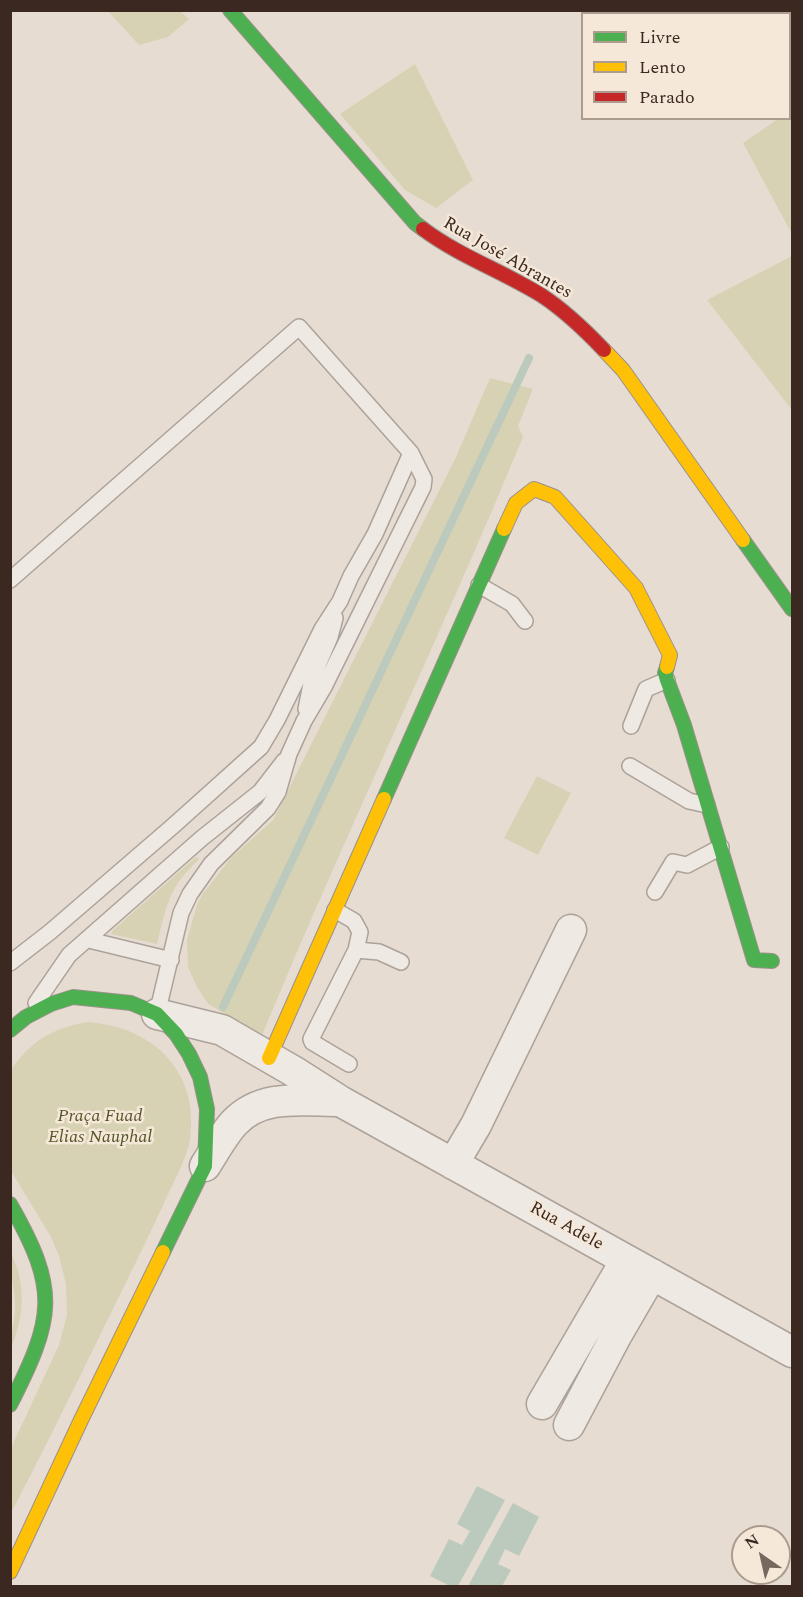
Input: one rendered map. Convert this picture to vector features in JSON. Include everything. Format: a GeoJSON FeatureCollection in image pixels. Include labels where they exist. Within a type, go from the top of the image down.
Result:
{"type":"FeatureCollection","features":[{"type":"Feature","properties":{"kind":"main road","name":"Rua José Abrantes"},"geometry":{"type":"LineString","coordinates":[[232,12],[415,223],[452,250],[540,295],[567,315],[598,343],[623,370],[792,609]]}},
{"type":"Feature","properties":{"kind":"main road"},"geometry":{"type":"LineString","coordinates":[[269,1058],[516,503],[534,489],[555,497],[636,588],[670,655],[665,673],[684,725],[754,960],[772,961]]}},
{"type":"Feature","properties":{"kind":"main road"},"geometry":{"type":"LineString","coordinates":[[10,1030],[27,1017],[51,1004],[73,997],[131,1004],[157,1014],[189,1054],[200,1077],[207,1109],[205,1166],[81,1420],[10,1572]]}},
{"type":"Feature","properties":{"kind":"main road"},"geometry":{"type":"LineString","coordinates":[[10,1204],[37,1253],[45,1282],[47,1304],[45,1325],[39,1346],[10,1405]]}},
{"type":"Feature","properties":{"kind":"street"},"geometry":{"type":"LineString","coordinates":[[453,1164],[476,1125],[572,930]]}},
{"type":"Feature","properties":{"kind":"street","name":"Rua Adele"},"geometry":{"type":"LineString","coordinates":[[157,1014],[222,1030],[340,1101],[792,1352]]}},
{"type":"Feature","properties":{"kind":"street","name":"Rua Adele"},"geometry":{"type":"LineString","coordinates":[[205,1166],[233,1125],[257,1106],[278,1100],[340,1101]]}},
{"type":"Feature","properties":{"kind":"street"},"geometry":{"type":"LineString","coordinates":[[542,1404],[626,1260]]}},
{"type":"Feature","properties":{"kind":"street"},"geometry":{"type":"LineString","coordinates":[[569,1425],[652,1274]]}},
{"type":"Feature","properties":{"kind":"lane"},"geometry":{"type":"LineString","coordinates":[[10,580],[299,327],[411,453],[424,479],[423,487],[324,687],[304,721],[289,754],[278,792],[268,808],[212,864],[190,894],[181,913],[157,1014]]}},
{"type":"Feature","properties":{"kind":"lane"},"geometry":{"type":"LineString","coordinates":[[304,721],[312,679],[330,637],[340,601],[351,576],[375,534],[411,453]]}},
{"type":"Feature","properties":{"kind":"lane"},"geometry":{"type":"LineString","coordinates":[[479,585],[512,604],[525,621]]}},
{"type":"Feature","properties":{"kind":"lane"},"geometry":{"type":"LineString","coordinates":[[10,963],[50,932],[261,747],[322,629],[340,601]]}},
{"type":"Feature","properties":{"kind":"lane"},"geometry":{"type":"LineString","coordinates":[[631,726],[646,689],[667,680]]}},
{"type":"Feature","properties":{"kind":"lane"},"geometry":{"type":"LineString","coordinates":[[27,1017],[69,955],[202,838],[260,792],[289,754]]}},
{"type":"Feature","properties":{"kind":"lane"},"geometry":{"type":"LineString","coordinates":[[630,766],[689,801],[708,806]]}},
{"type":"Feature","properties":{"kind":"lane"},"geometry":{"type":"LineString","coordinates":[[655,892],[673,862],[687,865],[721,848]]}},
{"type":"Feature","properties":{"kind":"lane"},"geometry":{"type":"LineString","coordinates":[[335,910],[354,921],[360,932],[356,950],[311,1039],[312,1042],[349,1064]]}},
{"type":"Feature","properties":{"kind":"lane"},"geometry":{"type":"LineString","coordinates":[[88,940],[171,960]]}},
{"type":"Feature","properties":{"kind":"lane"},"geometry":{"type":"LineString","coordinates":[[356,950],[379,952],[401,962]]}},
{"type":"Feature","properties":{"kind":"green space"},"geometry":{"type":"Polygon","coordinates":[[[108,11],[180,11],[189,19],[168,37],[139,45],[108,11]]]}},
{"type":"Feature","properties":{"kind":"green space"},"geometry":{"type":"Polygon","coordinates":[[[415,64],[473,180],[436,208],[405,190],[340,114],[415,64]]]}},
{"type":"Feature","properties":{"kind":"green space"},"geometry":{"type":"Polygon","coordinates":[[[791,109],[792,234],[743,143],[777,120],[791,120],[791,109]]]}},
{"type":"Feature","properties":{"kind":"green space"},"geometry":{"type":"Polygon","coordinates":[[[792,256],[792,410],[707,300],[792,256]]]}},
{"type":"Feature","properties":{"kind":"green space"},"geometry":{"type":"Polygon","coordinates":[[[490,378],[533,389],[518,426],[523,437],[262,1035],[208,1004],[197,987],[188,967],[187,940],[197,905],[202,895],[231,858],[273,820],[456,457],[490,378]]]}},
{"type":"Feature","properties":{"kind":"green space"},"geometry":{"type":"Polygon","coordinates":[[[537,776],[571,793],[538,855],[504,838],[537,776]]]}},
{"type":"Feature","properties":{"kind":"green space"},"geometry":{"type":"Polygon","coordinates":[[[196,857],[199,859],[181,879],[170,898],[157,944],[111,934],[113,930],[196,857]]]}},
{"type":"Feature","properties":{"kind":"green space","name":"Praça Fuad Elias Nauphal"},"geometry":{"type":"Polygon","coordinates":[[[87,1022],[110,1025],[132,1032],[167,1056],[179,1073],[187,1093],[191,1115],[190,1139],[182,1165],[153,1227],[11,1513],[11,1448],[59,1345],[67,1315],[66,1284],[59,1256],[51,1237],[11,1171],[11,1069],[27,1050],[44,1037],[63,1028],[87,1022]]]}},
{"type":"Feature","properties":{"kind":"green space"},"geometry":{"type":"Polygon","coordinates":[[[10,1251],[19,1274],[22,1299],[19,1324],[11,1347],[15,1309],[10,1251]]]}},
{"type":"Feature","properties":{"kind":"shaded area"},"geometry":{"type":"Polygon","coordinates":[[[477,1486],[505,1500],[458,1586],[450,1586],[430,1576],[449,1539],[462,1545],[470,1531],[457,1524],[477,1486]]]}},
{"type":"Feature","properties":{"kind":"shaded area"},"geometry":{"type":"Polygon","coordinates":[[[513,1503],[539,1517],[519,1556],[505,1549],[498,1564],[511,1570],[502,1586],[468,1586],[513,1503]]]}},
{"type":"Feature","properties":{"kind":"waterway"},"geometry":{"type":"LineString","coordinates":[[223,1007],[529,358]]}},
{"type":"Feature","properties":{"kind":"traffic: fast"},"geometry":{"type":"LineString","coordinates":[[230,10],[415,223],[423,229]]}},
{"type":"Feature","properties":{"kind":"traffic: fast"},"geometry":{"type":"LineString","coordinates":[[384,799],[504,529]]}},
{"type":"Feature","properties":{"kind":"traffic: fast"},"geometry":{"type":"LineString","coordinates":[[743,540],[792,609]]}},
{"type":"Feature","properties":{"kind":"traffic: fast"},"geometry":{"type":"LineString","coordinates":[[667,667],[665,673],[667,680],[684,725],[754,960],[772,961]]}},
{"type":"Feature","properties":{"kind":"traffic: fast"},"geometry":{"type":"LineString","coordinates":[[10,1030],[26,1017],[51,1004],[73,997],[131,1003],[157,1014],[176,1034],[200,1077],[207,1109],[205,1166],[163,1252]]}},
{"type":"Feature","properties":{"kind":"traffic: fast"},"geometry":{"type":"LineString","coordinates":[[10,1204],[37,1260],[44,1283],[45,1304],[43,1326],[36,1349],[10,1405]]}},
{"type":"Feature","properties":{"kind":"traffic: slow"},"geometry":{"type":"LineString","coordinates":[[604,350],[623,370],[743,540]]}},
{"type":"Feature","properties":{"kind":"traffic: slow"},"geometry":{"type":"LineString","coordinates":[[504,529],[516,503],[534,489],[555,497],[636,588],[670,655],[667,667]]}},
{"type":"Feature","properties":{"kind":"traffic: slow"},"geometry":{"type":"LineString","coordinates":[[269,1058],[384,799]]}},
{"type":"Feature","properties":{"kind":"traffic: slow"},"geometry":{"type":"LineString","coordinates":[[10,1572],[163,1252]]}},
{"type":"Feature","properties":{"kind":"traffic: jam"},"geometry":{"type":"LineString","coordinates":[[423,229],[451,247],[541,295],[558,307],[604,350]]}}]}
